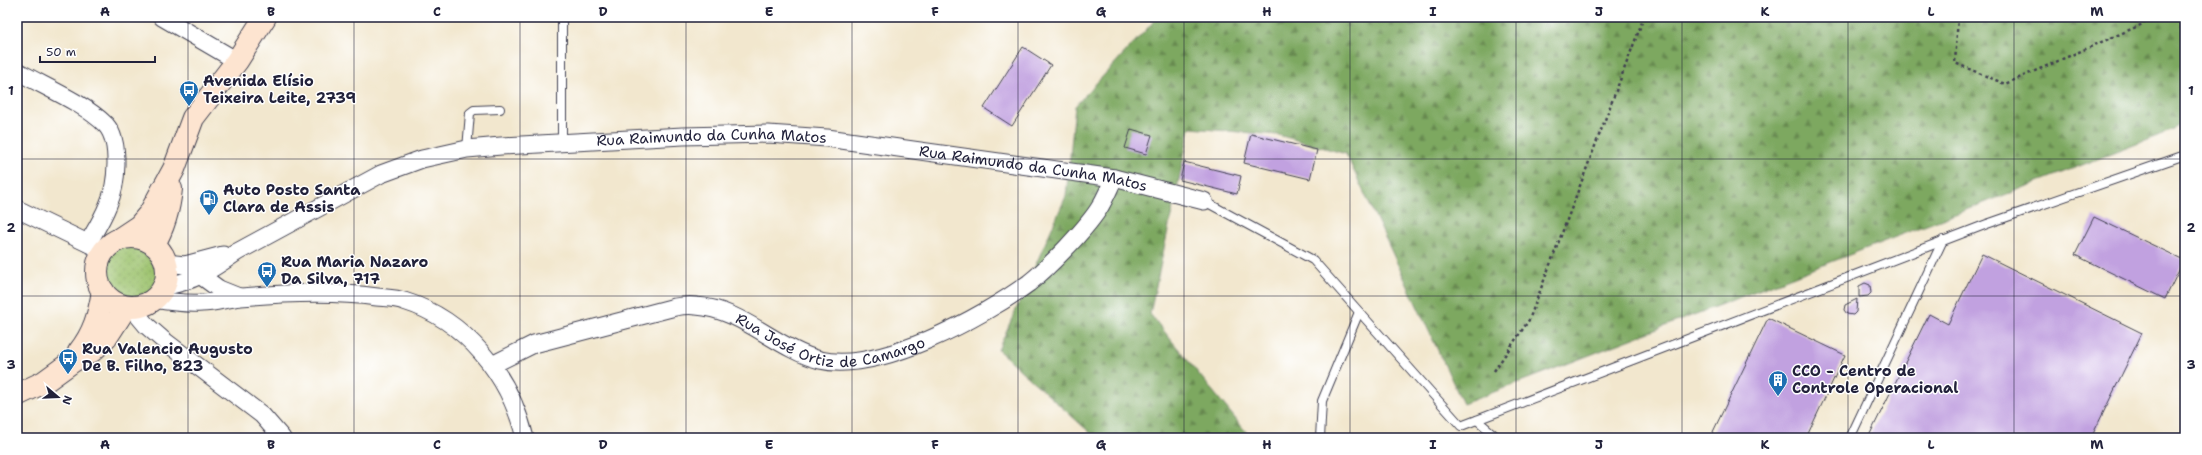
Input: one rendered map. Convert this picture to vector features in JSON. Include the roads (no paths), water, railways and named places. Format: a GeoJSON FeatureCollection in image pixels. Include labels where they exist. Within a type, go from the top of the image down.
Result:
{"type":"FeatureCollection","features":[{"type":"Feature","properties":{"kind":"main road"},"geometry":{"type":"LineString","coordinates":[[105,244],[138,237],[154,244],[164,256],[176,264],[159,293],[147,304],[128,307],[117,304],[103,291],[98,281],[97,271],[99,260],[105,244],[139,226],[150,213],[174,169],[193,118],[237,61],[265,17]]}},
{"type":"Feature","properties":{"kind":"main road"},"geometry":{"type":"LineString","coordinates":[[154,244],[161,232],[167,213],[174,169]]}},
{"type":"Feature","properties":{"kind":"main road"},"geometry":{"type":"LineString","coordinates":[[73,361],[94,330],[99,315],[103,291]]}},
{"type":"Feature","properties":{"kind":"main road"},"geometry":{"type":"LineString","coordinates":[[17,395],[44,382],[73,361],[92,351],[106,338],[128,307]]}},
{"type":"Feature","properties":{"kind":"street"},"geometry":{"type":"LineString","coordinates":[[162,17],[237,61]]}},
{"type":"Feature","properties":{"kind":"street"},"geometry":{"type":"LineString","coordinates":[[17,71],[90,112],[107,126],[115,146],[116,171],[109,204],[105,244],[17,209]]}},
{"type":"Feature","properties":{"kind":"street","name":"Rua Raimundo da Cunha Matos"},"geometry":{"type":"LineString","coordinates":[[159,293],[190,281],[237,252],[381,174],[422,159],[467,149],[562,142],[683,136],[768,134],[827,138],[1114,178],[1204,201]]}},
{"type":"Feature","properties":{"kind":"street","name":"Rua José Ortiz de Camargo"},"geometry":{"type":"LineString","coordinates":[[492,365],[534,344],[674,307],[697,306],[725,313],[808,356],[822,360],[845,362],[873,358],[923,342],[994,306],[1030,282],[1098,210],[1114,178]]}},
{"type":"Feature","properties":{"kind":"street","name":"Rua Raimundo da Cunha Matos"},"geometry":{"type":"LineString","coordinates":[[176,264],[237,252]]}},
{"type":"Feature","properties":{"kind":"street"},"geometry":{"type":"LineString","coordinates":[[176,264],[201,275],[219,289],[239,297]]}},
{"type":"Feature","properties":{"kind":"street"},"geometry":{"type":"LineString","coordinates":[[159,293],[184,303],[203,303],[239,297],[332,292],[403,300],[429,310],[456,327],[476,346],[492,365],[507,390],[521,421],[525,438]]}},
{"type":"Feature","properties":{"kind":"street"},"geometry":{"type":"LineString","coordinates":[[128,307],[162,339],[262,415],[282,438]]}},
{"type":"Feature","properties":{"kind":"lane"},"geometry":{"type":"LineString","coordinates":[[562,17],[562,142]]}},
{"type":"Feature","properties":{"kind":"lane"},"geometry":{"type":"LineString","coordinates":[[467,149],[470,113],[474,110],[500,109]]}},
{"type":"Feature","properties":{"kind":"lane"},"geometry":{"type":"LineString","coordinates":[[1204,201],[1312,260],[1460,426],[1944,240],[2185,155]]}},
{"type":"Feature","properties":{"kind":"lane"},"geometry":{"type":"LineString","coordinates":[[1850,438],[1944,240]]}},
{"type":"Feature","properties":{"kind":"lane"},"geometry":{"type":"LineString","coordinates":[[1320,438],[1322,401],[1359,312]]}},
{"type":"Feature","properties":{"kind":"lane"},"geometry":{"type":"LineString","coordinates":[[1477,420],[1498,438]]}},
{"type":"Feature","properties":{"kind":"place","name":"Avenida Elísio Teixeira Leite, 2739"},"geometry":{"type":"Point","coordinates":[189,107]}},
{"type":"Feature","properties":{"kind":"place","name":"Auto Posto Santa Clara de Assis"},"geometry":{"type":"Point","coordinates":[209,216]}},
{"type":"Feature","properties":{"kind":"place","name":"Rua Maria Nazaro Da Silva, 717"},"geometry":{"type":"Point","coordinates":[267,288]}},
{"type":"Feature","properties":{"kind":"place","name":"Rua Valencio Augusto De B. Filho, 823"},"geometry":{"type":"Point","coordinates":[68,375]}},
{"type":"Feature","properties":{"kind":"place","name":"CCO - Centro de Controle Operacional"},"geometry":{"type":"Point","coordinates":[1778,397]}}]}
